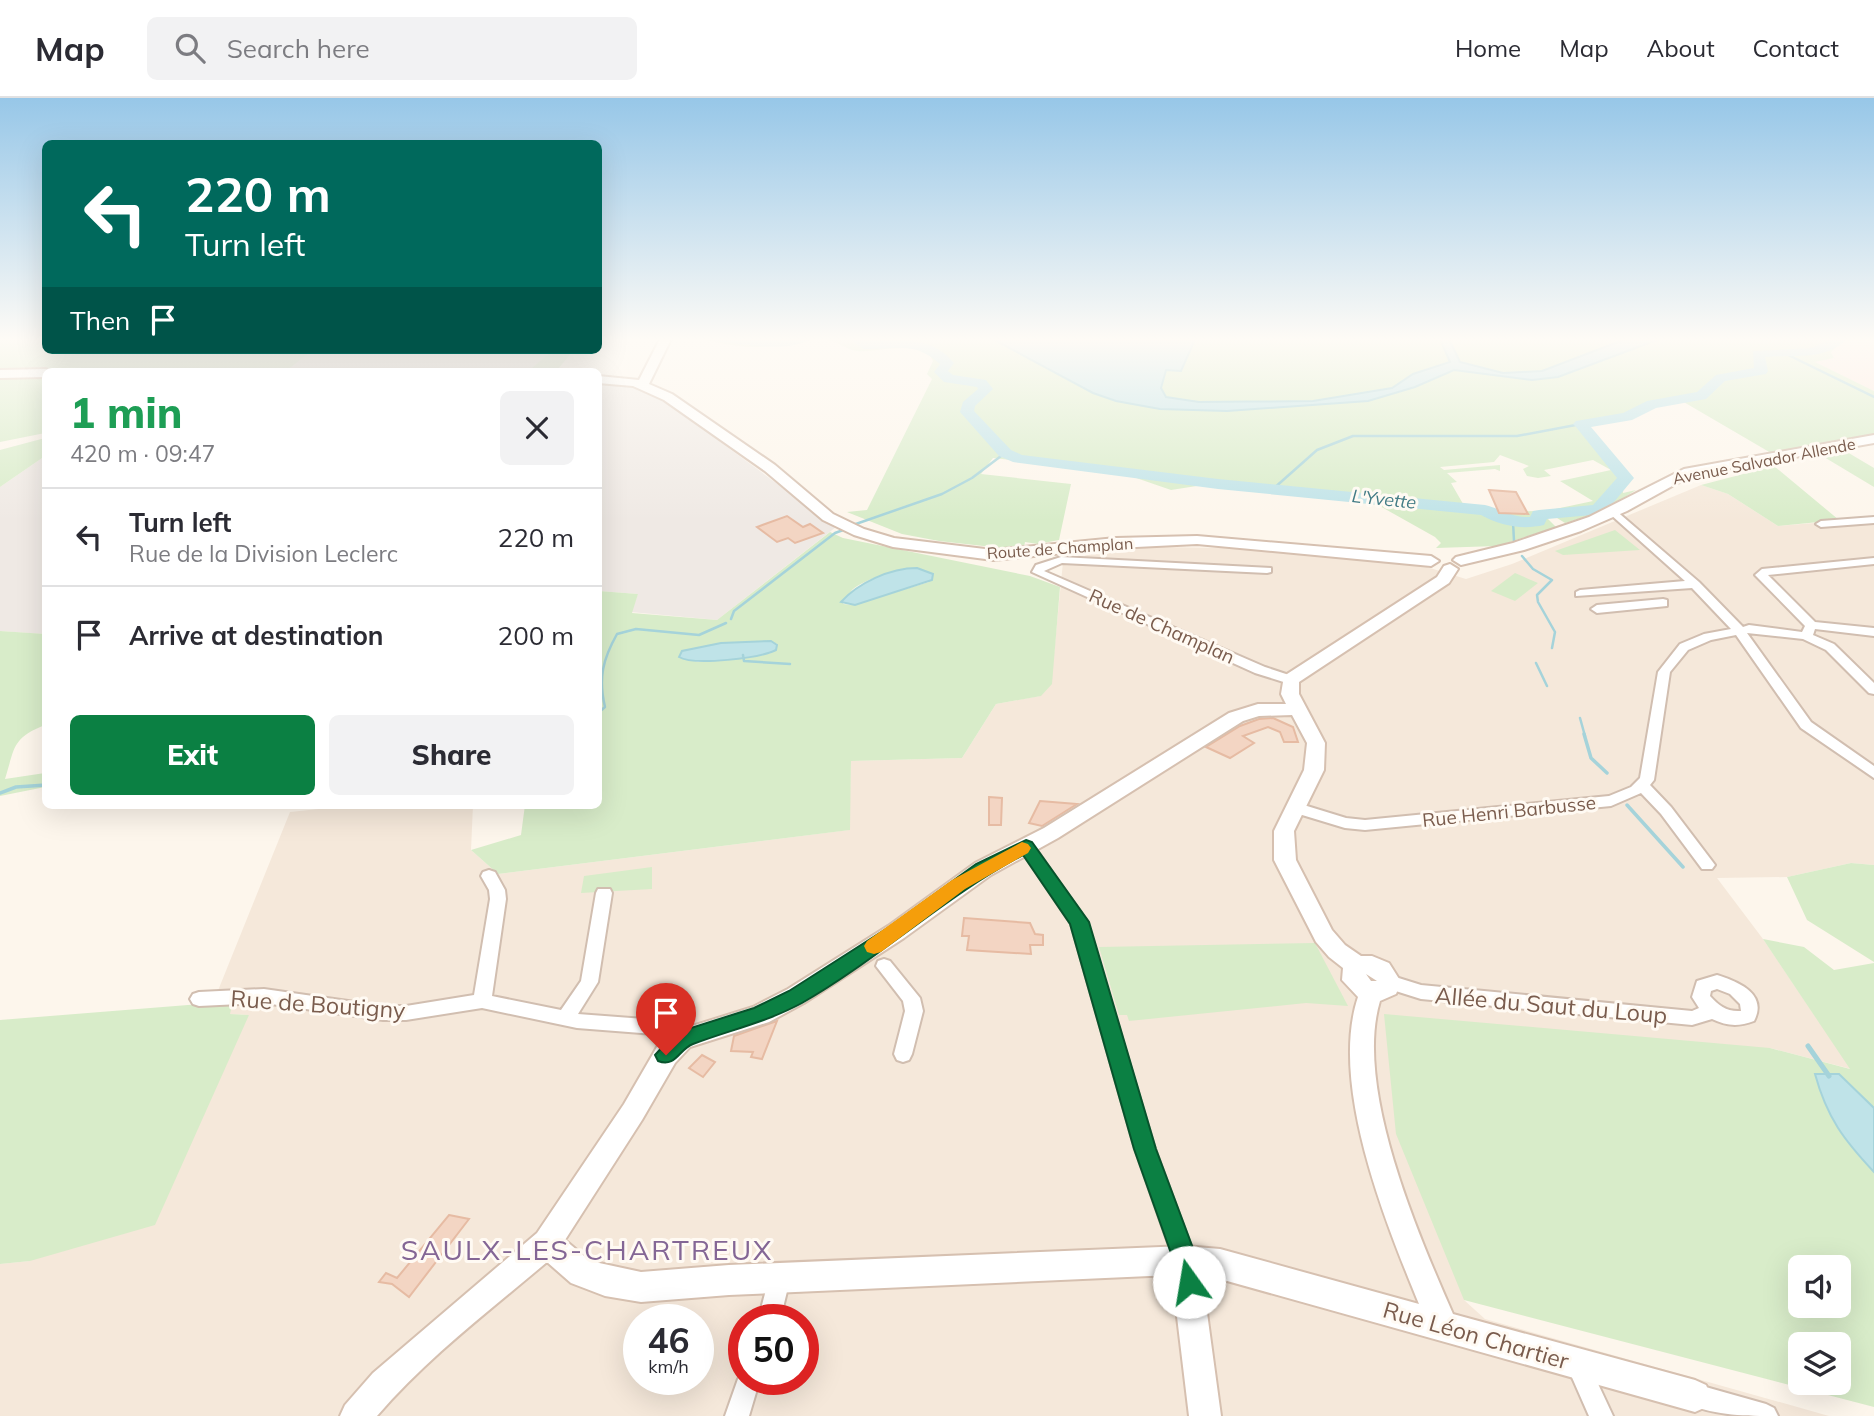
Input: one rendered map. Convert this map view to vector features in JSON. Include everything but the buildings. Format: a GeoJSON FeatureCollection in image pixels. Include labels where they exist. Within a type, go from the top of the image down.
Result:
{"type":"FeatureCollection","features":[{"type":"Feature","properties":{"kind":"main road","name":"Route de Champlan"},"geometry":{"type":"LineString","coordinates":[[670,399],[770,468],[828,517],[893,542],[940,550],[1013,554],[1116,543],[1197,540],[1432,561],[1435,555],[1443,554],[1455,565]]}},
{"type":"Feature","properties":{"kind":"main road","name":"Avenue Salvador Allende"},"geometry":{"type":"LineString","coordinates":[[1455,565],[1513,549],[1614,512],[1666,480],[1689,472],[1874,439]]}},
{"type":"Feature","properties":{"kind":"main road"},"geometry":{"type":"LineString","coordinates":[[1443,1325],[1429,1296],[1392,1189],[1362,1074],[1362,1024],[1380,987],[1354,980],[1354,970],[1358,966],[1324,936],[1284,860],[1284,831],[1314,770],[1315,743],[1290,694],[1290,680],[1443,580],[1455,565]]}},
{"type":"Feature","properties":{"kind":"main road"},"geometry":{"type":"LineString","coordinates":[[356,1416],[384,1384],[433,1339],[547,1243],[633,1112],[666,1055],[682,1039],[779,1006],[886,948],[983,869],[1026,846],[1236,717],[1258,710],[1296,709]]}},
{"type":"Feature","properties":{"kind":"main road","name":"Rue Léon Chartier"},"geometry":{"type":"LineString","coordinates":[[547,1243],[581,1273],[624,1286],[641,1287],[1185,1259],[1220,1264],[1577,1363]]}},
{"type":"Feature","properties":{"kind":"main road"},"geometry":{"type":"LineString","coordinates":[[1185,1259],[1205,1416]]}},
{"type":"Feature","properties":{"kind":"street"},"geometry":{"type":"LineString","coordinates":[[1614,512],[1695,584],[1739,629],[1806,725],[1874,773]]}},
{"type":"Feature","properties":{"kind":"street"},"geometry":{"type":"LineString","coordinates":[[1821,524],[1874,520]]}},
{"type":"Feature","properties":{"kind":"street","name":"Rue de Champlan"},"geometry":{"type":"LineString","coordinates":[[1267,570],[1062,561],[1040,567],[1038,572],[1260,670],[1290,680]]}},
{"type":"Feature","properties":{"kind":"street"},"geometry":{"type":"LineString","coordinates":[[1874,561],[1766,571],[1761,575],[1808,630],[1874,690]]}},
{"type":"Feature","properties":{"kind":"street"},"geometry":{"type":"LineString","coordinates":[[1636,588],[1658,603],[1602,608],[1585,593],[1636,588],[1695,584]]}},
{"type":"Feature","properties":{"kind":"street"},"geometry":{"type":"LineString","coordinates":[[1707,865],[1660,806],[1653,793],[1640,786],[1647,780],[1664,672],[1684,647],[1739,629],[1874,632]]}},
{"type":"Feature","properties":{"kind":"street","name":"Rue Henri Barbusse"},"geometry":{"type":"LineString","coordinates":[[1294,807],[1345,823],[1365,825],[1611,801],[1640,786]]}},
{"type":"Feature","properties":{"kind":"street"},"geometry":{"type":"LineString","coordinates":[[1026,846],[1079,922],[1145,1149],[1185,1259]]}},
{"type":"Feature","properties":{"kind":"street"},"geometry":{"type":"LineString","coordinates":[[482,1001],[498,899],[497,890],[489,876]]}},
{"type":"Feature","properties":{"kind":"street"},"geometry":{"type":"LineString","coordinates":[[565,1019],[589,982],[604,893]]}},
{"type":"Feature","properties":{"kind":"street"},"geometry":{"type":"LineString","coordinates":[[886,948],[911,998],[914,1011],[904,1054]]}},
{"type":"Feature","properties":{"kind":"street","name":"Allée du Saut du Loup"},"geometry":{"type":"LineString","coordinates":[[1380,987],[1692,1018],[1713,1011]]}},
{"type":"Feature","properties":{"kind":"street","name":"Rue de Boutigny"},"geometry":{"type":"LineString","coordinates":[[199,999],[264,996],[383,1013],[406,1013],[482,1001],[565,1019],[671,1028],[682,1039]]}},
{"type":"Feature","properties":{"kind":"street"},"geometry":{"type":"LineString","coordinates":[[773,1304],[779,1279]]}},
{"type":"Feature","properties":{"kind":"street"},"geometry":{"type":"LineString","coordinates":[[1577,1363],[1601,1416]]}},
{"type":"Feature","properties":{"kind":"street","name":"Rue Léon Chartier"},"geometry":{"type":"LineString","coordinates":[[1577,1363],[1766,1416]]}},
{"type":"Feature","properties":{"kind":"street"},"geometry":{"type":"LineString","coordinates":[[737,1416],[744,1395]]}},
{"type":"Feature","properties":{"kind":"shaded area"},"geometry":{"type":"Polygon","coordinates":[[[602,399],[661,399],[836,527],[717,620],[631,612],[638,594],[602,591],[602,399]]]}},
{"type":"Feature","properties":{"kind":"shaded area"},"geometry":{"type":"Polygon","coordinates":[[[42,458],[42,634],[0,631],[0,487],[42,458]]]}},
{"type":"Feature","properties":{"kind":"shaded area"},"geometry":{"type":"Polygon","coordinates":[[[1701,485],[1728,494],[1778,526],[1874,518],[1874,865],[1851,863],[1787,877],[1717,878],[1763,939],[1851,1069],[1770,1048],[1464,1300],[1485,1319],[1829,1416],[0,1416],[0,1264],[30,1261],[249,1015],[230,1014],[213,1003],[290,812],[319,809],[473,809],[471,850],[498,874],[849,830],[851,761],[962,758],[996,704],[1040,696],[1051,684],[1063,562],[1080,564],[1087,553],[1156,547],[1227,548],[1420,565],[1466,579],[1512,564],[1701,485]]]}},
{"type":"Feature","properties":{"kind":"green space"},"geometry":{"type":"Polygon","coordinates":[[[0,399],[42,399],[42,434],[0,442],[0,399]]]}},
{"type":"Feature","properties":{"kind":"green space"},"geometry":{"type":"Polygon","coordinates":[[[922,399],[1874,399],[1874,435],[1771,453],[1682,401],[1656,405],[1631,419],[1586,425],[1624,472],[1623,493],[1636,490],[1603,511],[1565,523],[1546,511],[1593,501],[1560,481],[1611,470],[1593,460],[1544,470],[1551,476],[1538,478],[1527,476],[1523,469],[1529,466],[1500,455],[1494,462],[1440,467],[1444,470],[1500,465],[1500,471],[1495,469],[1447,473],[1457,482],[1451,483],[1466,509],[1495,512],[1540,511],[1556,527],[1497,546],[1436,548],[1441,543],[1435,537],[1378,505],[1225,485],[1171,490],[1116,471],[993,458],[981,474],[1071,484],[1059,540],[1038,544],[1025,542],[1024,547],[1001,548],[939,541],[902,534],[847,512],[867,510],[922,399]]]}},
{"type":"Feature","properties":{"kind":"green space"},"geometry":{"type":"Polygon","coordinates":[[[42,439],[42,458],[0,487],[0,450],[42,439]]]}},
{"type":"Feature","properties":{"kind":"green space"},"geometry":{"type":"Polygon","coordinates":[[[1847,452],[1874,468],[1874,487],[1824,457],[1847,452]]]}},
{"type":"Feature","properties":{"kind":"green space"},"geometry":{"type":"Polygon","coordinates":[[[1774,466],[1839,520],[1778,526],[1728,494],[1701,485],[1774,466]]]}},
{"type":"Feature","properties":{"kind":"green space"},"geometry":{"type":"Polygon","coordinates":[[[1615,530],[1640,550],[1563,555],[1555,551],[1615,530]]]}},
{"type":"Feature","properties":{"kind":"green space"},"geometry":{"type":"Polygon","coordinates":[[[830,532],[843,538],[1030,576],[1060,587],[1052,684],[1041,696],[996,704],[962,758],[851,761],[850,830],[498,874],[471,850],[521,835],[524,809],[602,809],[602,591],[638,594],[632,613],[717,620],[830,532]],[[917,568],[893,572],[857,586],[843,604],[853,605],[929,582],[917,568]],[[771,641],[679,657],[698,662],[763,655],[771,653],[777,644],[771,641]]]}},
{"type":"Feature","properties":{"kind":"green space"},"geometry":{"type":"Polygon","coordinates":[[[1515,573],[1538,583],[1515,601],[1491,591],[1515,573]]]}},
{"type":"Feature","properties":{"kind":"green space"},"geometry":{"type":"Polygon","coordinates":[[[0,631],[42,634],[42,726],[20,739],[13,751],[5,779],[42,773],[42,788],[0,796],[0,631]]]}},
{"type":"Feature","properties":{"kind":"green space"},"geometry":{"type":"Polygon","coordinates":[[[1851,863],[1874,865],[1874,962],[1807,920],[1787,877],[1851,863]]]}},
{"type":"Feature","properties":{"kind":"green space"},"geometry":{"type":"Polygon","coordinates":[[[652,867],[652,889],[581,893],[584,876],[652,867]]]}},
{"type":"Feature","properties":{"kind":"green space"},"geometry":{"type":"Polygon","coordinates":[[[1763,939],[1804,947],[1834,970],[1874,963],[1874,1108],[1839,1074],[1815,1075],[1825,1104],[1838,1128],[1874,1172],[1874,1407],[1828,1395],[1851,1395],[1851,1332],[1788,1332],[1788,1385],[1464,1300],[1396,1134],[1384,1014],[1770,1048],[1850,1069],[1763,939]]]}},
{"type":"Feature","properties":{"kind":"green space"},"geometry":{"type":"Polygon","coordinates":[[[1315,943],[1348,1006],[1306,1003],[1129,1021],[1127,1015],[1119,1015],[1099,947],[1315,943]]]}},
{"type":"Feature","properties":{"kind":"green space"},"geometry":{"type":"Polygon","coordinates":[[[213,1003],[232,1005],[230,1014],[249,1015],[155,1225],[30,1261],[0,1264],[0,1020],[213,1003]]]}},
{"type":"Feature","properties":{"kind":"water"},"geometry":{"type":"Polygon","coordinates":[[[1109,399],[1176,399],[1199,402],[1376,399],[1227,411],[1160,409],[1109,399]]]}},
{"type":"Feature","properties":{"kind":"water"},"geometry":{"type":"Polygon","coordinates":[[[917,568],[933,574],[932,580],[855,605],[841,602],[875,578],[917,568]]]}},
{"type":"Feature","properties":{"kind":"water"},"geometry":{"type":"Polygon","coordinates":[[[771,641],[777,645],[776,650],[757,656],[712,661],[679,657],[682,651],[721,643],[771,641]]]}},
{"type":"Feature","properties":{"kind":"water"},"geometry":{"type":"Polygon","coordinates":[[[1815,1074],[1839,1074],[1874,1108],[1874,1172],[1838,1128],[1825,1103],[1815,1074]]]}},
{"type":"Feature","properties":{"kind":"waterway","name":"L'Yvette"},"geometry":{"type":"LineString","coordinates":[[975,399],[968,405],[967,412],[1005,453],[1019,459],[1218,484],[1485,510],[1517,522],[1538,521],[1539,515],[1598,510],[1626,478],[1581,424],[1627,417],[1652,404],[1686,399]]}},
{"type":"Feature","properties":{"kind":"waterway"},"geometry":{"type":"LineString","coordinates":[[1273,489],[1317,450],[1353,436],[1517,436],[1581,424]]}},
{"type":"Feature","properties":{"kind":"waterway"},"geometry":{"type":"LineString","coordinates":[[853,525],[942,494],[972,478],[1005,453]]}},
{"type":"Feature","properties":{"kind":"waterway"},"geometry":{"type":"LineString","coordinates":[[1513,522],[1514,541]]}},
{"type":"Feature","properties":{"kind":"waterway"},"geometry":{"type":"LineString","coordinates":[[731,619],[734,611],[835,533],[846,529]]}},
{"type":"Feature","properties":{"kind":"waterway"},"geometry":{"type":"LineString","coordinates":[[1522,556],[1533,569],[1552,580],[1537,595],[1538,602],[1555,632],[1552,648]]}},
{"type":"Feature","properties":{"kind":"waterway"},"geometry":{"type":"LineString","coordinates":[[602,687],[603,669],[617,634],[636,629],[699,635],[726,623]]}},
{"type":"Feature","properties":{"kind":"waterway"},"geometry":{"type":"LineString","coordinates":[[743,655],[744,661],[790,664]]}},
{"type":"Feature","properties":{"kind":"waterway"},"geometry":{"type":"LineString","coordinates":[[1536,663],[1547,686]]}},
{"type":"Feature","properties":{"kind":"waterway"},"geometry":{"type":"LineString","coordinates":[[602,687],[605,707],[602,710]]}},
{"type":"Feature","properties":{"kind":"waterway"},"geometry":{"type":"LineString","coordinates":[[1580,718],[1585,736]]}},
{"type":"Feature","properties":{"kind":"waterway"},"geometry":{"type":"LineString","coordinates":[[1584,734],[1591,758],[1607,773]]}},
{"type":"Feature","properties":{"kind":"waterway"},"geometry":{"type":"LineString","coordinates":[[0,793],[16,787],[42,785]]}},
{"type":"Feature","properties":{"kind":"waterway"},"geometry":{"type":"LineString","coordinates":[[1627,805],[1683,867]]}},
{"type":"Feature","properties":{"kind":"waterway"},"geometry":{"type":"LineString","coordinates":[[1808,1046],[1829,1076]]}},
{"type":"Feature","properties":{"kind":"slow traffic"},"geometry":{"type":"LineString","coordinates":[[874,946],[959,884],[1022,848]]}},
{"type":"Feature","properties":{"kind":"district","name":"SAULX-LES-CHARTREUX"},"geometry":{"type":"Point","coordinates":[587,1249]}},
{"type":"Feature","properties":{"kind":"route"},"geometry":{"type":"LineString","coordinates":[[666,1055],[682,1039],[760,1015],[779,1006],[895,932],[959,884],[1026,846],[1079,922],[1145,1149],[1185,1259],[1189,1282]]}}]}
